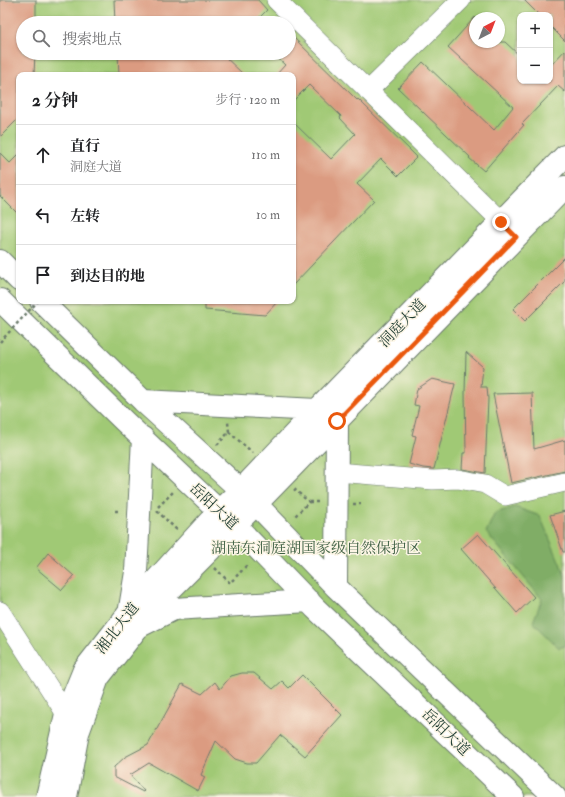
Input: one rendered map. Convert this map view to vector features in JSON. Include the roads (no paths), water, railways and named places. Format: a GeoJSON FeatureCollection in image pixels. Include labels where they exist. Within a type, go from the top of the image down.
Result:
{"type":"FeatureCollection","features":[{"type":"Feature","properties":{"kind":"main road","name":"洞庭大道"},"geometry":{"type":"LineString","coordinates":[[248,497],[317,410],[565,156]]}},
{"type":"Feature","properties":{"kind":"main road","name":"洞庭大道"},"geometry":{"type":"LineString","coordinates":[[248,497],[337,421],[565,187]]}},
{"type":"Feature","properties":{"kind":"main road"},"geometry":{"type":"LineString","coordinates":[[0,261],[16,277]]}},
{"type":"Feature","properties":{"kind":"main road","name":"岳阳大道"},"geometry":{"type":"LineString","coordinates":[[0,300],[227,518],[309,601],[513,797]]}},
{"type":"Feature","properties":{"kind":"main road","name":"岳阳大道"},"geometry":{"type":"LineString","coordinates":[[42,304],[143,401],[248,497],[336,587],[555,797]]}},
{"type":"Feature","properties":{"kind":"main road"},"geometry":{"type":"LineString","coordinates":[[143,401],[317,410]]}},
{"type":"Feature","properties":{"kind":"main road"},"geometry":{"type":"LineString","coordinates":[[336,587],[337,421]]}},
{"type":"Feature","properties":{"kind":"main road"},"geometry":{"type":"LineString","coordinates":[[143,438],[134,620],[174,609],[309,601]]}},
{"type":"Feature","properties":{"kind":"main road","name":"湘北大道"},"geometry":{"type":"LineString","coordinates":[[48,797],[66,714],[84,670],[134,620],[158,602],[227,518],[248,497]]}},
{"type":"Feature","properties":{"kind":"main road","name":"湘北大道"},"geometry":{"type":"LineString","coordinates":[[66,797],[78,733],[98,678],[134,620]]}},
{"type":"Feature","properties":{"kind":"street"},"geometry":{"type":"LineString","coordinates":[[276,0],[292,16]]}},
{"type":"Feature","properties":{"kind":"street"},"geometry":{"type":"LineString","coordinates":[[368,91],[461,0]]}},
{"type":"Feature","properties":{"kind":"street"},"geometry":{"type":"LineString","coordinates":[[296,20],[516,237]]}},
{"type":"Feature","properties":{"kind":"street"},"geometry":{"type":"LineString","coordinates":[[337,472],[433,480],[458,479],[485,484],[505,496],[565,482]]}},
{"type":"Feature","properties":{"kind":"street"},"geometry":{"type":"LineString","coordinates":[[0,611],[66,714]]}},
{"type":"Feature","properties":{"kind":"park label","name":"湖南东洞庭湖国家级自然保护区"},"geometry":{"type":"Point","coordinates":[316,548]}}]}
